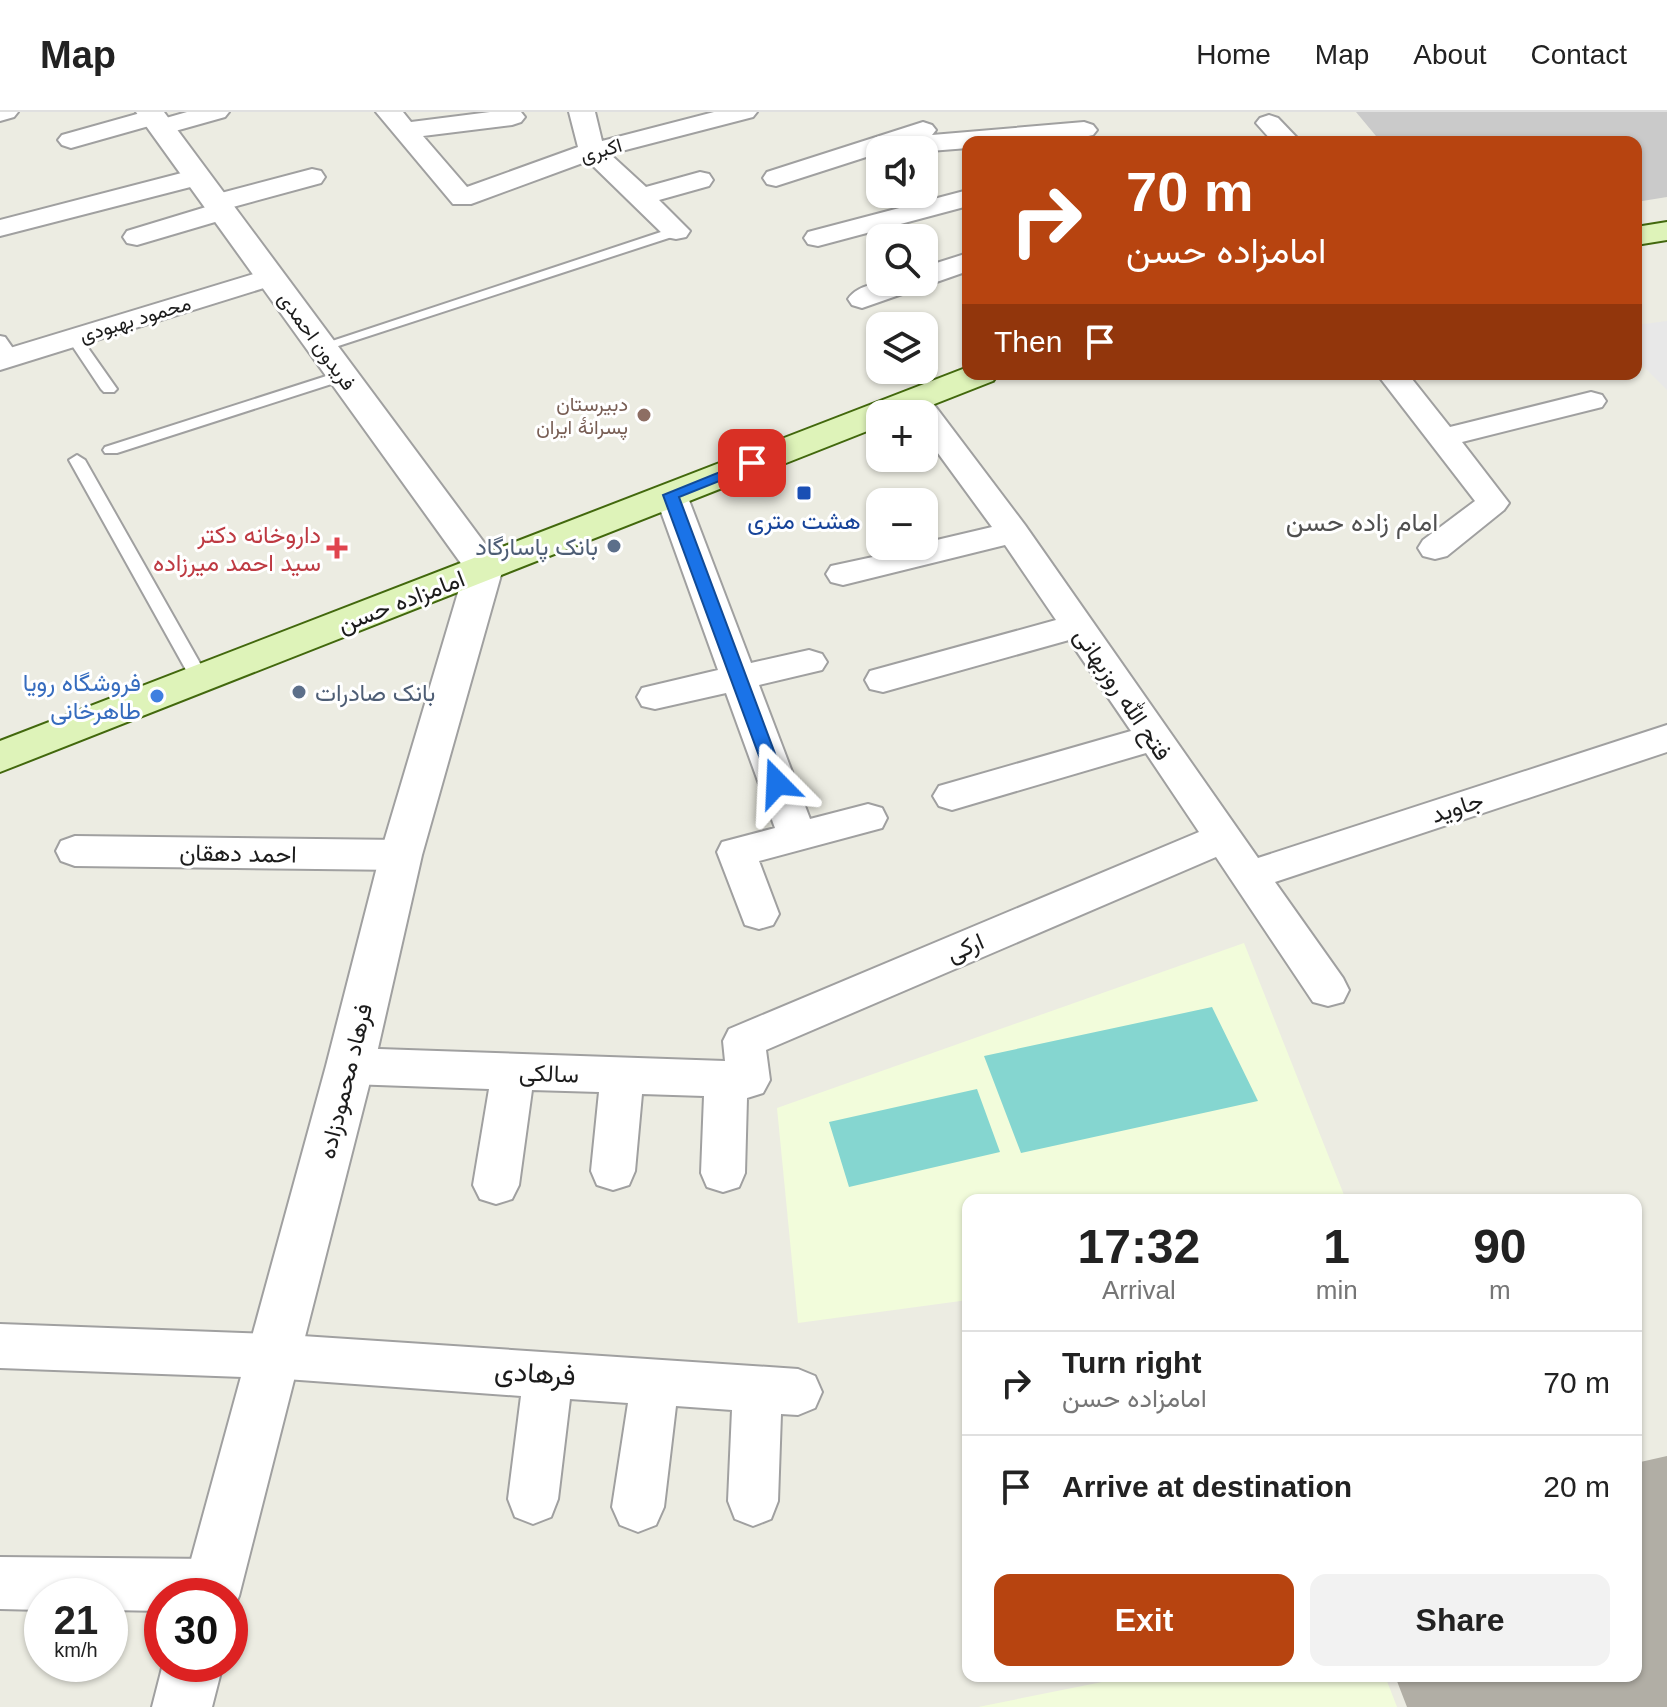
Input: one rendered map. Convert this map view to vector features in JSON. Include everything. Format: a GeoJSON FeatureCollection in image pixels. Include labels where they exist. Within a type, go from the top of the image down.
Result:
{"type":"FeatureCollection","features":[{"type":"Feature","properties":{"kind":"main road"},"geometry":{"type":"LineString","coordinates":[[1642,235],[1667,231]]}},
{"type":"Feature","properties":{"kind":"main road","name":"امامزاده حسن"},"geometry":{"type":"LineString","coordinates":[[915,400],[966,380]]}},
{"type":"Feature","properties":{"kind":"main road","name":"امامزاده حسن"},"geometry":{"type":"LineString","coordinates":[[0,757],[866,419]]}},
{"type":"Feature","properties":{"kind":"street"},"geometry":{"type":"LineString","coordinates":[[71,140],[216,112]]}},
{"type":"Feature","properties":{"kind":"street"},"geometry":{"type":"LineString","coordinates":[[582,112],[592,151],[676,231]]}},
{"type":"Feature","properties":{"kind":"street","name":"اکبری"},"geometry":{"type":"LineString","coordinates":[[397,121],[462,198],[592,151],[744,112]]}},
{"type":"Feature","properties":{"kind":"street"},"geometry":{"type":"LineString","coordinates":[[397,121],[512,117]]}},
{"type":"Feature","properties":{"kind":"street"},"geometry":{"type":"LineString","coordinates":[[93,158],[158,123]]}},
{"type":"Feature","properties":{"kind":"street","name":"فریدون احمدی"},"geometry":{"type":"LineString","coordinates":[[158,123],[484,568]]}},
{"type":"Feature","properties":{"kind":"street"},"geometry":{"type":"LineString","coordinates":[[1269,123],[1282,136]]}},
{"type":"Feature","properties":{"kind":"street"},"geometry":{"type":"LineString","coordinates":[[776,178],[922,128],[1084,130]]}},
{"type":"Feature","properties":{"kind":"street"},"geometry":{"type":"LineString","coordinates":[[922,128],[962,196]]}},
{"type":"Feature","properties":{"kind":"street"},"geometry":{"type":"LineString","coordinates":[[0,228],[197,177]]}},
{"type":"Feature","properties":{"kind":"street"},"geometry":{"type":"LineString","coordinates":[[137,237],[312,177]]}},
{"type":"Feature","properties":{"kind":"street"},"geometry":{"type":"LineString","coordinates":[[641,197],[700,180]]}},
{"type":"Feature","properties":{"kind":"street"},"geometry":{"type":"LineString","coordinates":[[818,238],[962,204]]}},
{"type":"Feature","properties":{"kind":"street"},"geometry":{"type":"LineString","coordinates":[[938,272],[962,263]]}},
{"type":"Feature","properties":{"kind":"street","name":"محمود بهبودی"},"geometry":{"type":"LineString","coordinates":[[4,353],[74,338],[270,277]]}},
{"type":"Feature","properties":{"kind":"street"},"geometry":{"type":"LineString","coordinates":[[862,299],[870,296]]}},
{"type":"Feature","properties":{"kind":"street"},"geometry":{"type":"LineString","coordinates":[[1397,380],[1493,503],[1435,548]]}},
{"type":"Feature","properties":{"kind":"street"},"geometry":{"type":"LineString","coordinates":[[1442,438],[1591,401]]}},
{"type":"Feature","properties":{"kind":"street","name":"فتح الله روزبهانی"},"geometry":{"type":"LineString","coordinates":[[938,431],[1013,532],[1328,990]]}},
{"type":"Feature","properties":{"kind":"street"},"geometry":{"type":"LineString","coordinates":[[671,495],[797,836]]}},
{"type":"Feature","properties":{"kind":"street"},"geometry":{"type":"LineString","coordinates":[[843,574],[1013,532]]}},
{"type":"Feature","properties":{"kind":"street","name":"فرهاد محمودزاده"},"geometry":{"type":"LineString","coordinates":[[215,1578],[350,1066],[401,855],[484,568]]}},
{"type":"Feature","properties":{"kind":"street"},"geometry":{"type":"LineString","coordinates":[[883,680],[1076,626]]}},
{"type":"Feature","properties":{"kind":"street"},"geometry":{"type":"LineString","coordinates":[[655,697],[809,662]]}},
{"type":"Feature","properties":{"kind":"street"},"geometry":{"type":"LineString","coordinates":[[952,796],[1153,738]]}},
{"type":"Feature","properties":{"kind":"street","name":"جاوید"},"geometry":{"type":"LineString","coordinates":[[1248,876],[1667,738]]}},
{"type":"Feature","properties":{"kind":"street"},"geometry":{"type":"LineString","coordinates":[[759,914],[736,852],[868,818]]}},
{"type":"Feature","properties":{"kind":"street","name":"ارکی"},"geometry":{"type":"LineString","coordinates":[[737,1080],[744,1041],[1222,838]]}},
{"type":"Feature","properties":{"kind":"street","name":"احمد دهقان"},"geometry":{"type":"LineString","coordinates":[[75,851],[401,855]]}},
{"type":"Feature","properties":{"kind":"street","name":"سالکی"},"geometry":{"type":"LineString","coordinates":[[350,1066],[737,1080]]}},
{"type":"Feature","properties":{"kind":"street"},"geometry":{"type":"LineString","coordinates":[[496,1185],[513,1072]]}},
{"type":"Feature","properties":{"kind":"street"},"geometry":{"type":"LineString","coordinates":[[613,1171],[622,1076]]}},
{"type":"Feature","properties":{"kind":"street"},"geometry":{"type":"LineString","coordinates":[[723,1173],[737,1080]]}},
{"type":"Feature","properties":{"kind":"street","name":"فرهادی"},"geometry":{"type":"LineString","coordinates":[[0,1346],[272,1356],[777,1391],[753,1501]]}},
{"type":"Feature","properties":{"kind":"street"},"geometry":{"type":"LineString","coordinates":[[533,1499],[548,1374]]}},
{"type":"Feature","properties":{"kind":"street"},"geometry":{"type":"LineString","coordinates":[[638,1507],[655,1382]]}},
{"type":"Feature","properties":{"kind":"street"},"geometry":{"type":"LineString","coordinates":[[0,1583],[144,1588]]}},
{"type":"Feature","properties":{"kind":"street"},"geometry":{"type":"LineString","coordinates":[[182,1707],[188,1682]]}},
{"type":"Feature","properties":{"kind":"lane"},"geometry":{"type":"LineString","coordinates":[[321,347],[676,231]]}},
{"type":"Feature","properties":{"kind":"lane"},"geometry":{"type":"LineString","coordinates":[[74,338],[109,389]]}},
{"type":"Feature","properties":{"kind":"lane"},"geometry":{"type":"LineString","coordinates":[[111,450],[342,376]]}},
{"type":"Feature","properties":{"kind":"lane"},"geometry":{"type":"LineString","coordinates":[[77,460],[200,679]]}},
{"type":"Feature","properties":{"kind":"shaded area"},"geometry":{"type":"Polygon","coordinates":[[[1356,112],[1667,112],[1667,197],[1642,201],[1642,136],[1376,136],[1356,112]]]}},
{"type":"Feature","properties":{"kind":"shaded area"},"geometry":{"type":"Polygon","coordinates":[[[1667,321],[1667,390],[1642,365],[1642,324],[1667,321]]]}},
{"type":"Feature","properties":{"kind":"shaded area"},"geometry":{"type":"Polygon","coordinates":[[[1244,943],[1344,1194],[962,1194],[962,1301],[798,1323],[777,1108],[1244,943]]]}},
{"type":"Feature","properties":{"kind":"shaded area"},"geometry":{"type":"Polygon","coordinates":[[[1212,1007],[1258,1101],[1021,1153],[984,1056],[1212,1007]]]}},
{"type":"Feature","properties":{"kind":"shaded area"},"geometry":{"type":"Polygon","coordinates":[[[977,1089],[1000,1152],[849,1187],[829,1122],[977,1089]]]}},
{"type":"Feature","properties":{"kind":"shaded area"},"geometry":{"type":"Polygon","coordinates":[[[1102,1682],[1387,1682],[1397,1707],[978,1707],[1102,1682]]]}},
{"type":"Feature","properties":{"kind":"building"},"geometry":{"type":"Polygon","coordinates":[[[1667,1456],[1667,1707],[1407,1707],[1397,1682],[1642,1682],[1642,1462],[1667,1456]]]}},
{"type":"Feature","properties":{"kind":"place","name":"دبیرستان پسرانهٔ ایران"},"geometry":{"type":"Point","coordinates":[644,415]}},
{"type":"Feature","properties":{"kind":"place","name":"هشت متری"},"geometry":{"type":"Point","coordinates":[804,493]}},
{"type":"Feature","properties":{"kind":"place","name":"بانک پاسارگاد"},"geometry":{"type":"Point","coordinates":[614,546]}},
{"type":"Feature","properties":{"kind":"place","name":"داروخانه دکتر سید احمد میرزاده"},"geometry":{"type":"Point","coordinates":[337,548]}},
{"type":"Feature","properties":{"kind":"place","name":"بانک صادرات"},"geometry":{"type":"Point","coordinates":[299,692]}},
{"type":"Feature","properties":{"kind":"place","name":"فروشگاه رویا طاهرخانی"},"geometry":{"type":"Point","coordinates":[157,696]}},
{"type":"Feature","properties":{"kind":"district","name":"امام زاده حسن"},"geometry":{"type":"Point","coordinates":[1362,522]}},
{"type":"Feature","properties":{"kind":"route"},"geometry":{"type":"LineString","coordinates":[[752,463],[671,495],[777,783]]}}]}
